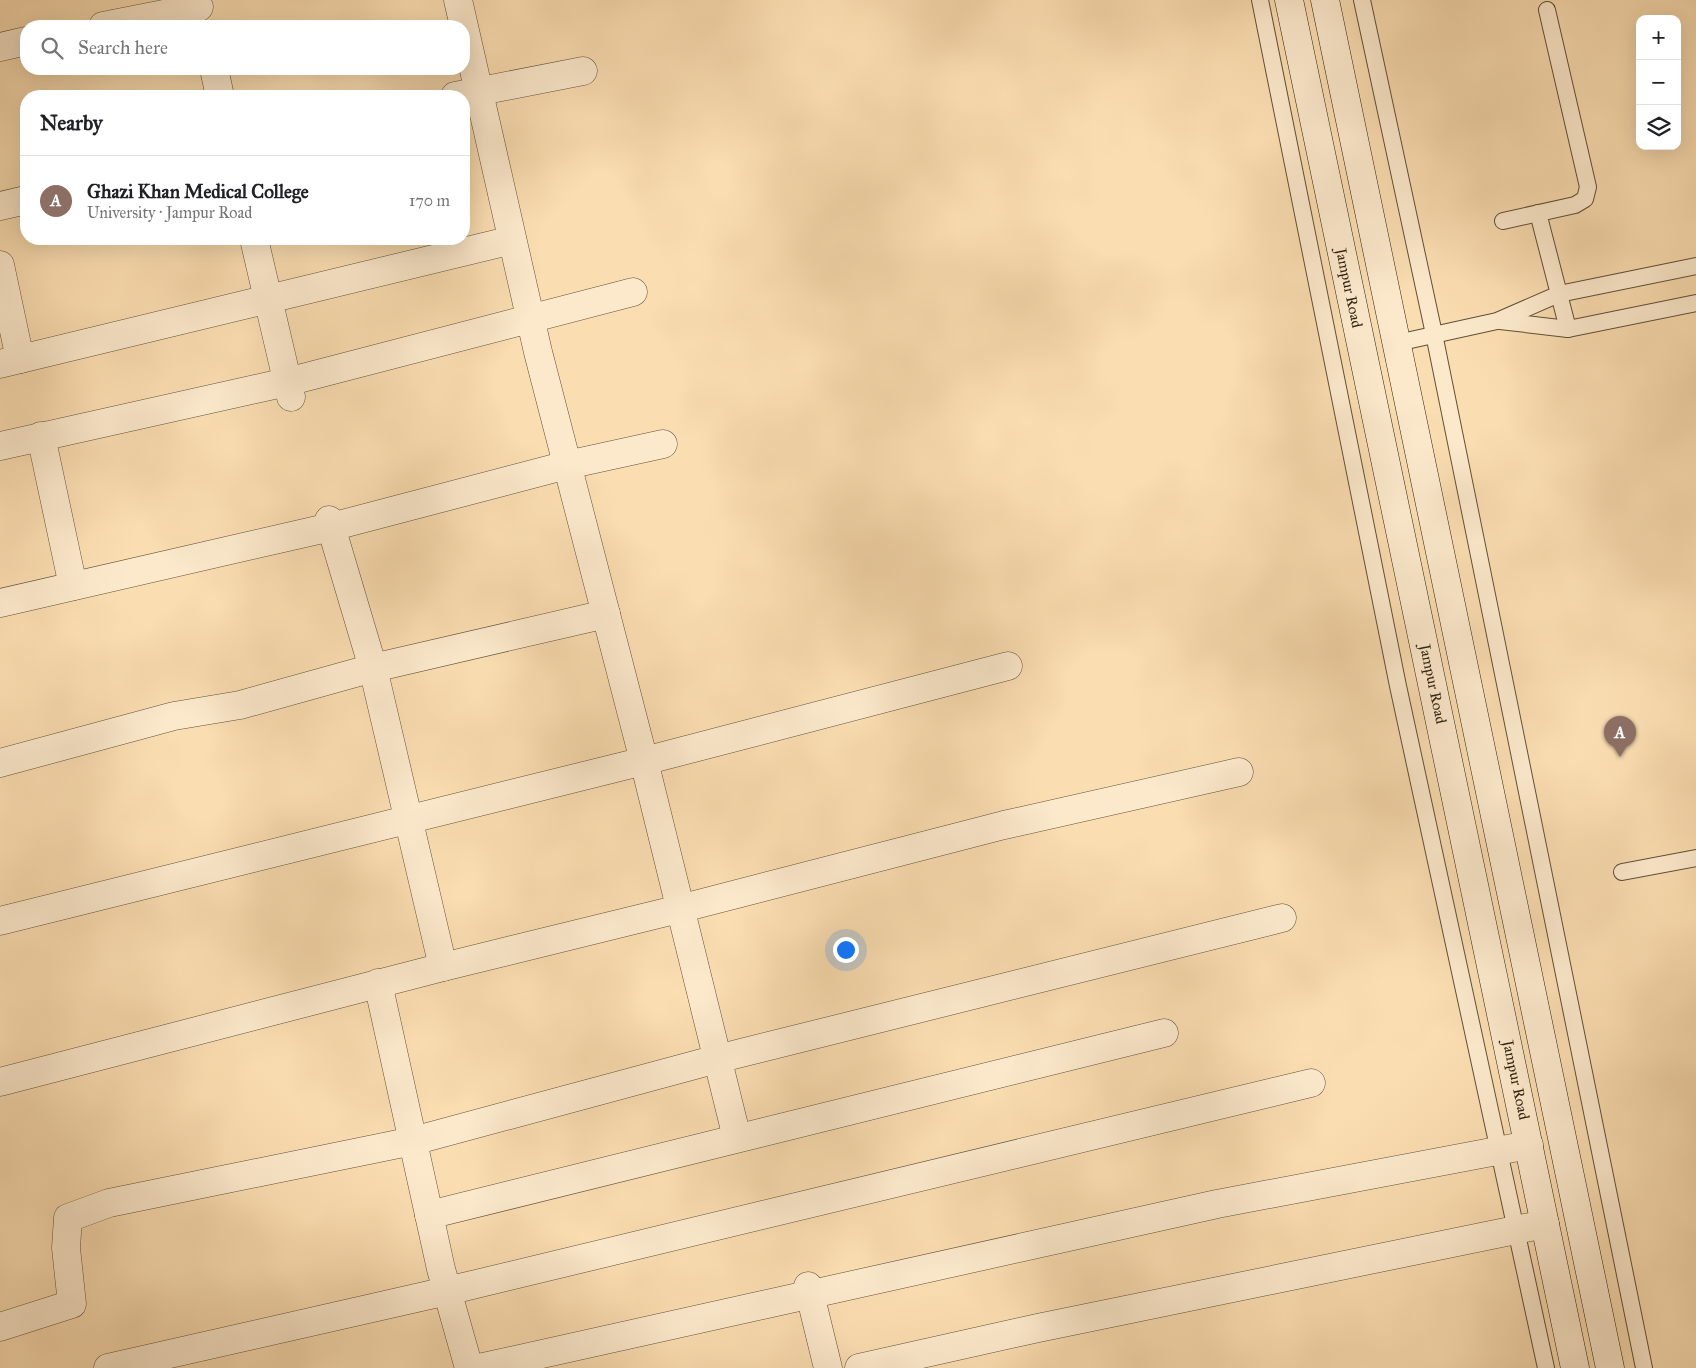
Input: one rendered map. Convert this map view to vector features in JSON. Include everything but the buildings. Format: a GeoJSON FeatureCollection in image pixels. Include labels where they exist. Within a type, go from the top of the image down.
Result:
{"type":"FeatureCollection","features":[{"type":"Feature","properties":{"kind":"street"},"geometry":{"type":"LineString","coordinates":[[458,0],[460,20]]}},
{"type":"Feature","properties":{"kind":"street","name":"Jampur Road"},"geometry":{"type":"LineString","coordinates":[[1289,0],[1575,1368]]}},
{"type":"Feature","properties":{"kind":"street"},"geometry":{"type":"LineString","coordinates":[[1325,0],[1610,1368]]}},
{"type":"Feature","properties":{"kind":"street"},"geometry":{"type":"LineString","coordinates":[[142,20],[200,11]]}},
{"type":"Feature","properties":{"kind":"street"},"geometry":{"type":"LineString","coordinates":[[0,47],[20,43]]}},
{"type":"Feature","properties":{"kind":"street"},"geometry":{"type":"LineString","coordinates":[[470,92],[583,71]]}},
{"type":"Feature","properties":{"kind":"street"},"geometry":{"type":"LineString","coordinates":[[215,75],[219,90]]}},
{"type":"Feature","properties":{"kind":"street"},"geometry":{"type":"LineString","coordinates":[[465,75],[467,90]]}},
{"type":"Feature","properties":{"kind":"street"},"geometry":{"type":"LineString","coordinates":[[470,103],[512,240],[530,319],[644,762],[736,1138]]}},
{"type":"Feature","properties":{"kind":"street"},"geometry":{"type":"LineString","coordinates":[[0,206],[20,201]]}},
{"type":"Feature","properties":{"kind":"street"},"geometry":{"type":"LineString","coordinates":[[0,265],[10,362],[512,240]]}},
{"type":"Feature","properties":{"kind":"street"},"geometry":{"type":"LineString","coordinates":[[255,245],[289,390]]}},
{"type":"Feature","properties":{"kind":"street"},"geometry":{"type":"LineString","coordinates":[[0,446],[41,436],[289,390],[530,319],[633,292]]}},
{"type":"Feature","properties":{"kind":"street"},"geometry":{"type":"LineString","coordinates":[[41,436],[73,586]]}},
{"type":"Feature","properties":{"kind":"street"},"geometry":{"type":"LineString","coordinates":[[0,603],[567,465],[663,444]]}},
{"type":"Feature","properties":{"kind":"street"},"geometry":{"type":"LineString","coordinates":[[330,524],[373,668],[442,967]]}},
{"type":"Feature","properties":{"kind":"street"},"geometry":{"type":"LineString","coordinates":[[0,763],[174,716],[240,705],[373,668],[606,614]]}},
{"type":"Feature","properties":{"kind":"street"},"geometry":{"type":"LineString","coordinates":[[0,921],[644,762],[1008,666]]}},
{"type":"Feature","properties":{"kind":"street"},"geometry":{"type":"LineString","coordinates":[[0,1082],[378,983],[679,909],[1004,825],[1238,772]]}},
{"type":"Feature","properties":{"kind":"street"},"geometry":{"type":"LineString","coordinates":[[0,1327],[72,1304],[66,1248],[68,1218],[109,1203],[413,1141],[717,1059],[1282,918]]}},
{"type":"Feature","properties":{"kind":"street"},"geometry":{"type":"LineString","coordinates":[[378,983],[429,1215],[447,1291],[469,1368]]}},
{"type":"Feature","properties":{"kind":"street"},"geometry":{"type":"LineString","coordinates":[[429,1215],[1164,1033]]}},
{"type":"Feature","properties":{"kind":"street"},"geometry":{"type":"LineString","coordinates":[[108,1368],[447,1291],[1311,1083]]}},
{"type":"Feature","properties":{"kind":"street"},"geometry":{"type":"LineString","coordinates":[[479,1368],[809,1290],[1217,1204],[1529,1145]]}},
{"type":"Feature","properties":{"kind":"street"},"geometry":{"type":"LineString","coordinates":[[859,1368],[1038,1328],[1545,1224]]}},
{"type":"Feature","properties":{"kind":"street"},"geometry":{"type":"LineString","coordinates":[[809,1290],[828,1368]]}},
{"type":"Feature","properties":{"kind":"lane"},"geometry":{"type":"LineString","coordinates":[[1260,0],[1398,686],[1546,1368]]}},
{"type":"Feature","properties":{"kind":"lane"},"geometry":{"type":"LineString","coordinates":[[1362,0],[1434,334],[1644,1368]]}},
{"type":"Feature","properties":{"kind":"lane"},"geometry":{"type":"LineString","coordinates":[[1503,221],[1574,205],[1584,198],[1588,188],[1547,10]]}},
{"type":"Feature","properties":{"kind":"lane"},"geometry":{"type":"LineString","coordinates":[[1538,213],[1568,329]]}},
{"type":"Feature","properties":{"kind":"lane"},"geometry":{"type":"LineString","coordinates":[[1397,343],[1498,321],[1559,294],[1696,266]]}},
{"type":"Feature","properties":{"kind":"lane"},"geometry":{"type":"LineString","coordinates":[[1498,321],[1568,329],[1696,303]]}},
{"type":"Feature","properties":{"kind":"lane"},"geometry":{"type":"LineString","coordinates":[[1622,872],[1696,858]]}},
{"type":"Feature","properties":{"kind":"place","name":"Ghazi Khan Medical College"},"geometry":{"type":"Point","coordinates":[1620,757]}}]}
